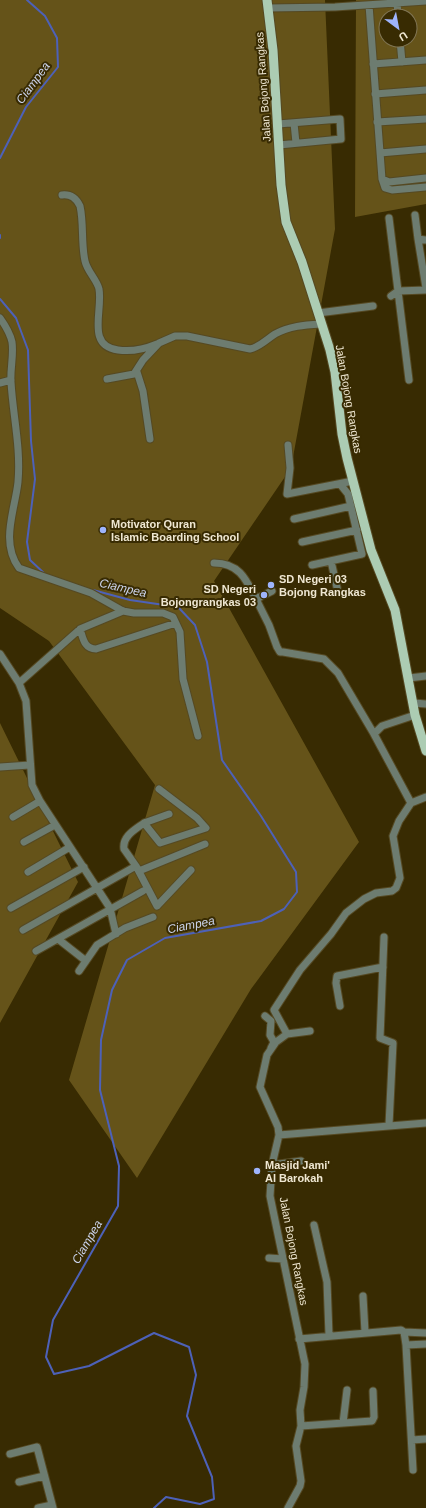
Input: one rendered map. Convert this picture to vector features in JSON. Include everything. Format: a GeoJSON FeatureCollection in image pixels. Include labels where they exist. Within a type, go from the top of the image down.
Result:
{"type":"FeatureCollection","features":[{"type":"Feature","properties":{"kind":"main road","name":"Jalan Bojong Rangkas"},"geometry":{"type":"LineString","coordinates":[[268,4],[286,222],[302,262],[330,350],[335,372],[342,434],[353,481],[370,546],[395,610],[414,703],[415,715],[426,751]]}},
{"type":"Feature","properties":{"kind":"street"},"geometry":{"type":"LineString","coordinates":[[268,4],[335,7],[369,5],[409,0],[426,1]]}},
{"type":"Feature","properties":{"kind":"street"},"geometry":{"type":"LineString","coordinates":[[397,2],[397,8]]}},
{"type":"Feature","properties":{"kind":"street"},"geometry":{"type":"LineString","coordinates":[[369,5],[382,179],[385,188],[392,190],[426,187]]}},
{"type":"Feature","properties":{"kind":"street"},"geometry":{"type":"LineString","coordinates":[[401,48],[402,62]]}},
{"type":"Feature","properties":{"kind":"street"},"geometry":{"type":"LineString","coordinates":[[373,64],[426,60]]}},
{"type":"Feature","properties":{"kind":"street"},"geometry":{"type":"LineString","coordinates":[[375,94],[426,90]]}},
{"type":"Feature","properties":{"kind":"street"},"geometry":{"type":"LineString","coordinates":[[278,124],[340,119],[341,139],[279,145]]}},
{"type":"Feature","properties":{"kind":"street"},"geometry":{"type":"LineString","coordinates":[[377,122],[426,119]]}},
{"type":"Feature","properties":{"kind":"street"},"geometry":{"type":"LineString","coordinates":[[294,123],[296,143]]}},
{"type":"Feature","properties":{"kind":"street"},"geometry":{"type":"LineString","coordinates":[[380,153],[426,149]]}},
{"type":"Feature","properties":{"kind":"street"},"geometry":{"type":"LineString","coordinates":[[382,179],[389,182],[426,178]]}},
{"type":"Feature","properties":{"kind":"street"},"geometry":{"type":"LineString","coordinates":[[62,195],[71,195],[77,200],[80,206],[85,262],[89,273],[99,289],[99,333],[102,344],[108,349],[125,351],[143,349],[170,337],[181,335],[250,348],[258,346],[282,330],[302,325],[321,324]]}},
{"type":"Feature","properties":{"kind":"street"},"geometry":{"type":"LineString","coordinates":[[391,296],[398,292],[426,289],[424,264],[418,239],[415,215]]}},
{"type":"Feature","properties":{"kind":"street"},"geometry":{"type":"LineString","coordinates":[[389,218],[410,380]]}},
{"type":"Feature","properties":{"kind":"street"},"geometry":{"type":"LineString","coordinates":[[418,239],[426,240]]}},
{"type":"Feature","properties":{"kind":"street"},"geometry":{"type":"LineString","coordinates":[[318,314],[373,306]]}},
{"type":"Feature","properties":{"kind":"street"},"geometry":{"type":"LineString","coordinates":[[0,318],[8,329],[12,343],[11,380],[19,448],[18,483],[10,514],[10,543],[14,561],[19,568],[91,592],[123,611],[134,613],[163,613],[173,617],[180,632],[183,679],[198,736]]}},
{"type":"Feature","properties":{"kind":"street"},"geometry":{"type":"LineString","coordinates":[[107,379],[131,376],[137,372],[143,360],[159,343]]}},
{"type":"Feature","properties":{"kind":"street"},"geometry":{"type":"LineString","coordinates":[[137,372],[143,391],[150,439]]}},
{"type":"Feature","properties":{"kind":"street"},"geometry":{"type":"LineString","coordinates":[[0,383],[11,380]]}},
{"type":"Feature","properties":{"kind":"street"},"geometry":{"type":"LineString","coordinates":[[288,445],[290,468],[287,494],[353,481]]}},
{"type":"Feature","properties":{"kind":"street"},"geometry":{"type":"LineString","coordinates":[[312,565],[362,554],[348,494],[340,484]]}},
{"type":"Feature","properties":{"kind":"street"},"geometry":{"type":"LineString","coordinates":[[294,519],[351,506]]}},
{"type":"Feature","properties":{"kind":"street"},"geometry":{"type":"LineString","coordinates":[[302,542],[356,530]]}},
{"type":"Feature","properties":{"kind":"street"},"geometry":{"type":"LineString","coordinates":[[331,561],[338,592]]}},
{"type":"Feature","properties":{"kind":"street"},"geometry":{"type":"LineString","coordinates":[[214,563],[232,566],[239,570],[248,582],[280,652],[320,658],[329,662],[338,673],[374,734],[411,803]]}},
{"type":"Feature","properties":{"kind":"street"},"geometry":{"type":"LineString","coordinates":[[256,599],[272,591]]}},
{"type":"Feature","properties":{"kind":"street"},"geometry":{"type":"LineString","coordinates":[[19,683],[80,629],[123,611]]}},
{"type":"Feature","properties":{"kind":"street"},"geometry":{"type":"LineString","coordinates":[[80,629],[86,646],[93,649],[176,623]]}},
{"type":"Feature","properties":{"kind":"street"},"geometry":{"type":"LineString","coordinates":[[0,654],[19,683],[26,701],[32,785],[55,825],[110,908],[116,934]]}},
{"type":"Feature","properties":{"kind":"street"},"geometry":{"type":"LineString","coordinates":[[409,678],[426,676]]}},
{"type":"Feature","properties":{"kind":"street"},"geometry":{"type":"LineString","coordinates":[[414,703],[426,704]]}},
{"type":"Feature","properties":{"kind":"street"},"geometry":{"type":"LineString","coordinates":[[374,734],[382,726],[415,715]]}},
{"type":"Feature","properties":{"kind":"street"},"geometry":{"type":"LineString","coordinates":[[0,767],[30,765]]}},
{"type":"Feature","properties":{"kind":"street"},"geometry":{"type":"LineString","coordinates":[[144,823],[160,843],[206,828],[197,818],[159,789]]}},
{"type":"Feature","properties":{"kind":"street"},"geometry":{"type":"LineString","coordinates":[[287,1034],[274,1010],[300,970],[331,934],[346,913],[355,904],[376,893],[392,891],[399,883],[400,878],[394,836],[399,821],[411,803],[426,798]]}},
{"type":"Feature","properties":{"kind":"street"},"geometry":{"type":"LineString","coordinates":[[13,817],[40,801]]}},
{"type":"Feature","properties":{"kind":"street"},"geometry":{"type":"LineString","coordinates":[[169,814],[144,823],[130,832],[125,839],[123,846],[157,906],[191,870]]}},
{"type":"Feature","properties":{"kind":"street"},"geometry":{"type":"LineString","coordinates":[[24,842],[55,825]]}},
{"type":"Feature","properties":{"kind":"street"},"geometry":{"type":"LineString","coordinates":[[23,930],[98,888],[137,869],[206,844]]}},
{"type":"Feature","properties":{"kind":"street"},"geometry":{"type":"LineString","coordinates":[[28,872],[70,847]]}},
{"type":"Feature","properties":{"kind":"street"},"geometry":{"type":"LineString","coordinates":[[11,908],[84,867]]}},
{"type":"Feature","properties":{"kind":"street"},"geometry":{"type":"LineString","coordinates":[[36,951],[110,908],[143,891]]}},
{"type":"Feature","properties":{"kind":"street"},"geometry":{"type":"LineString","coordinates":[[79,971],[97,945],[126,928],[153,917]]}},
{"type":"Feature","properties":{"kind":"street"},"geometry":{"type":"LineString","coordinates":[[384,937],[380,1038],[393,1043],[389,1125]]}},
{"type":"Feature","properties":{"kind":"street"},"geometry":{"type":"LineString","coordinates":[[58,939],[86,961]]}},
{"type":"Feature","properties":{"kind":"street"},"geometry":{"type":"LineString","coordinates":[[340,1006],[336,983],[337,976],[383,967]]}},
{"type":"Feature","properties":{"kind":"street"},"geometry":{"type":"LineString","coordinates":[[265,1016],[271,1021],[270,1035],[274,1042],[265,1064],[260,1087],[277,1126],[279,1135],[426,1123]]}},
{"type":"Feature","properties":{"kind":"street"},"geometry":{"type":"LineString","coordinates":[[271,1048],[276,1042],[287,1034],[310,1031]]}},
{"type":"Feature","properties":{"kind":"street","name":"Jalan Bojong Rangkas"},"geometry":{"type":"LineString","coordinates":[[279,1135],[272,1165],[270,1196],[305,1364],[304,1387],[300,1410],[301,1426],[296,1446],[301,1481],[300,1486],[288,1508]]}},
{"type":"Feature","properties":{"kind":"street"},"geometry":{"type":"LineString","coordinates":[[272,1165],[301,1161]]}},
{"type":"Feature","properties":{"kind":"street"},"geometry":{"type":"LineString","coordinates":[[314,1225],[326,1282],[329,1335]]}},
{"type":"Feature","properties":{"kind":"street"},"geometry":{"type":"LineString","coordinates":[[269,1258],[283,1259]]}},
{"type":"Feature","properties":{"kind":"street"},"geometry":{"type":"LineString","coordinates":[[364,1296],[365,1332]]}},
{"type":"Feature","properties":{"kind":"street"},"geometry":{"type":"LineString","coordinates":[[299,1339],[329,1335],[401,1330],[404,1332],[426,1333]]}},
{"type":"Feature","properties":{"kind":"street"},"geometry":{"type":"LineString","coordinates":[[404,1332],[413,1470]]}},
{"type":"Feature","properties":{"kind":"street"},"geometry":{"type":"LineString","coordinates":[[406,1345],[426,1344]]}},
{"type":"Feature","properties":{"kind":"street"},"geometry":{"type":"LineString","coordinates":[[343,1424],[347,1390]]}},
{"type":"Feature","properties":{"kind":"street"},"geometry":{"type":"LineString","coordinates":[[301,1426],[372,1421],[374,1417],[374,1391]]}},
{"type":"Feature","properties":{"kind":"street"},"geometry":{"type":"LineString","coordinates":[[412,1440],[426,1439]]}},
{"type":"Feature","properties":{"kind":"street"},"geometry":{"type":"LineString","coordinates":[[10,1454],[37,1447],[52,1506],[38,1508]]}},
{"type":"Feature","properties":{"kind":"street"},"geometry":{"type":"LineString","coordinates":[[19,1482],[44,1476]]}},
{"type":"Feature","properties":{"kind":"shaded area"},"geometry":{"type":"Polygon","coordinates":[[[0,0],[325,0],[335,229],[291,468],[214,581],[359,842],[251,989],[137,1178],[69,1080],[155,785],[49,641],[0,608],[0,0]]]}},
{"type":"Feature","properties":{"kind":"shaded area"},"geometry":{"type":"Polygon","coordinates":[[[356,0],[426,0],[426,204],[355,217],[356,0]]]}},
{"type":"Feature","properties":{"kind":"shaded area"},"geometry":{"type":"Polygon","coordinates":[[[0,723],[78,882],[0,1023],[0,723]]]}},
{"type":"Feature","properties":{"kind":"waterway","name":"Ciampea"},"geometry":{"type":"LineString","coordinates":[[0,158],[26,107],[58,67],[57,38],[45,16],[27,0]]}},
{"type":"Feature","properties":{"kind":"waterway","name":"Ciampea"},"geometry":{"type":"LineString","coordinates":[[0,299],[16,318],[28,350],[31,441],[35,479],[27,542],[30,560],[45,574]]}},
{"type":"Feature","properties":{"kind":"waterway","name":"Ciampea"},"geometry":{"type":"LineString","coordinates":[[93,590],[130,600],[178,607],[195,625],[207,662],[222,760],[261,816],[296,872],[297,892],[284,909],[261,921],[165,938],[127,960],[112,990],[101,1040],[100,1090],[119,1166],[118,1206],[53,1320],[46,1357],[54,1374],[89,1366],[154,1333],[189,1347],[196,1375],[187,1416],[212,1477],[214,1499],[200,1504],[166,1497],[154,1508]]}},
{"type":"Feature","properties":{"kind":"place","name":"Motivator Quran Islamic Boarding School"},"geometry":{"type":"Point","coordinates":[103,530]}},
{"type":"Feature","properties":{"kind":"place","name":"SD Negeri 03 Bojong Rangkas"},"geometry":{"type":"Point","coordinates":[271,585]}},
{"type":"Feature","properties":{"kind":"place","name":"SD Negeri Bojongrangkas 03"},"geometry":{"type":"Point","coordinates":[264,595]}},
{"type":"Feature","properties":{"kind":"place","name":"Masjid Jami' Al Barokah"},"geometry":{"type":"Point","coordinates":[257,1171]}}]}
